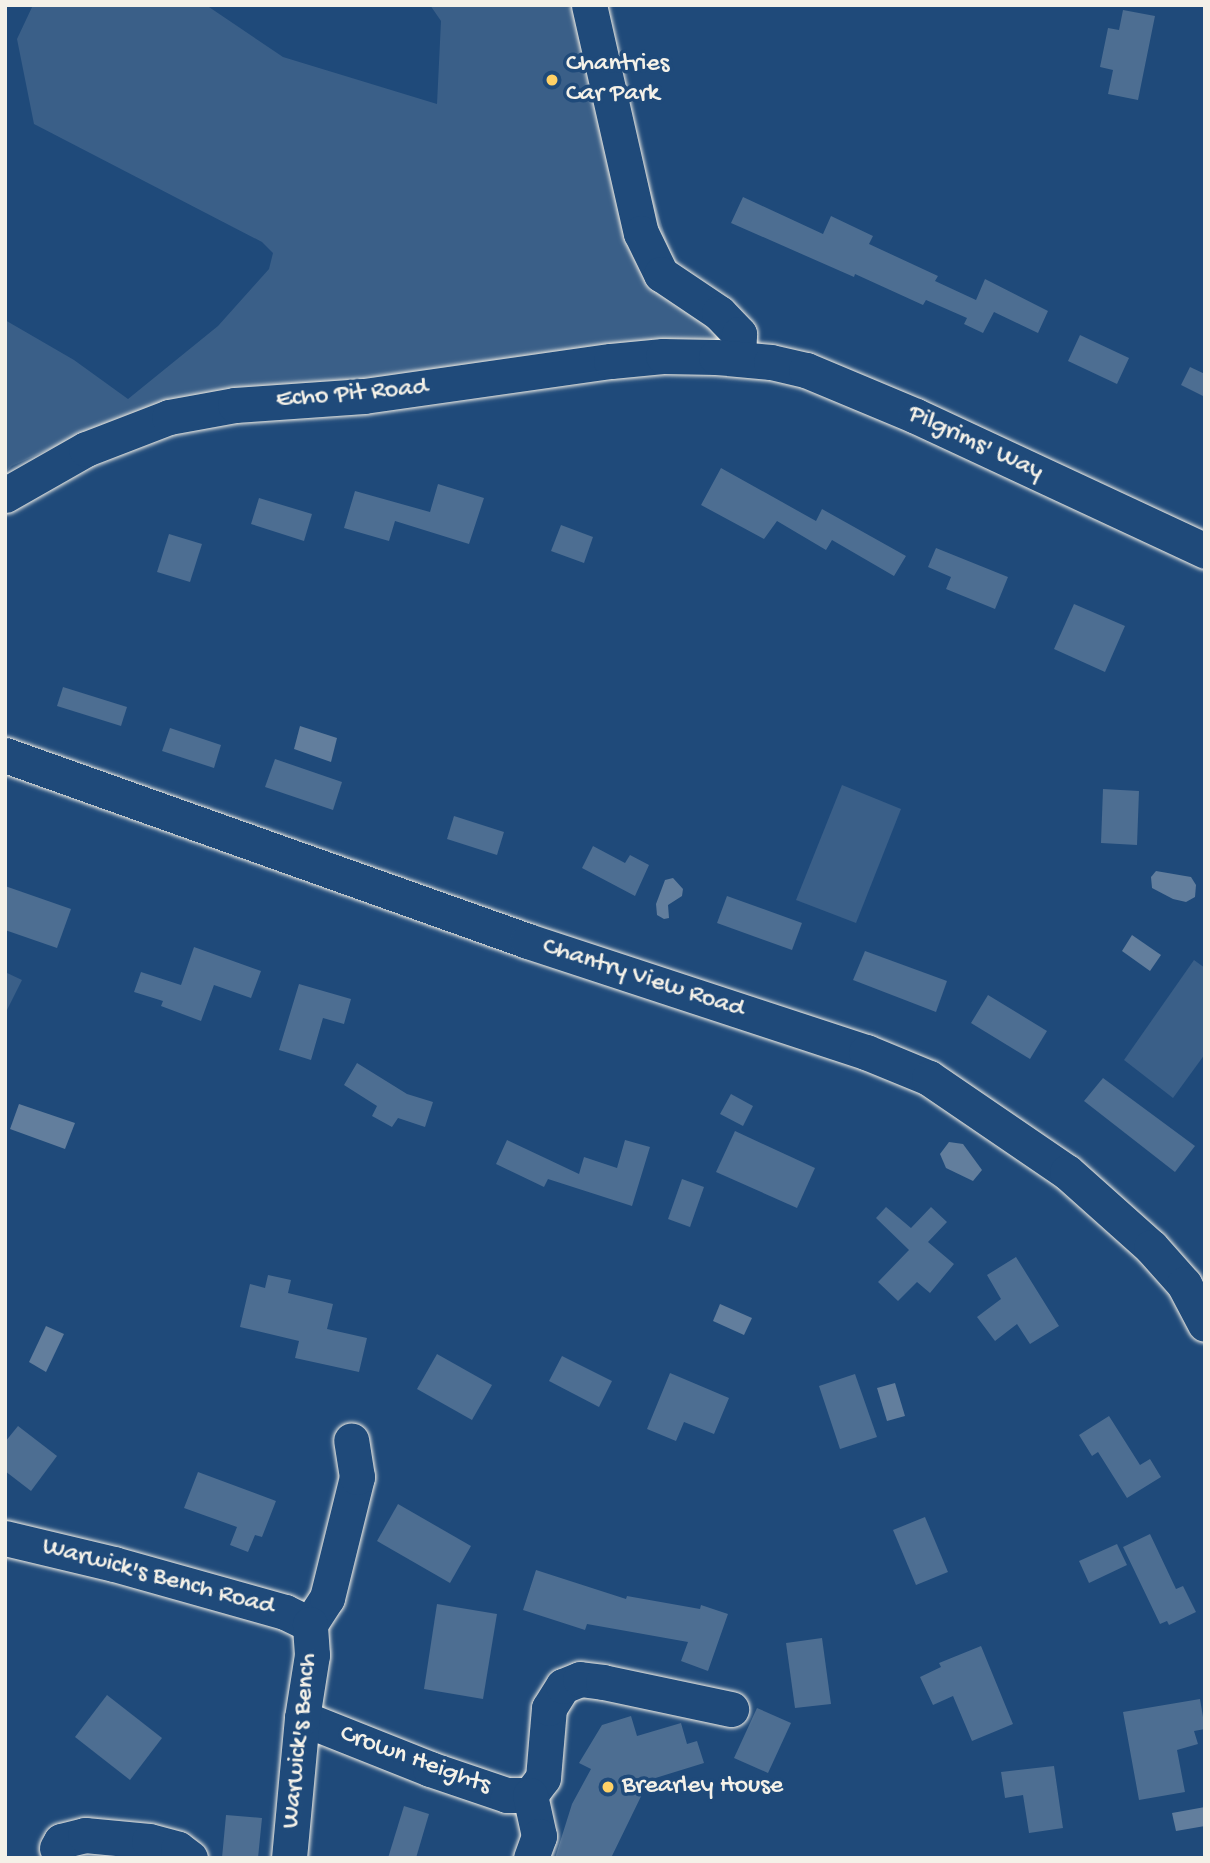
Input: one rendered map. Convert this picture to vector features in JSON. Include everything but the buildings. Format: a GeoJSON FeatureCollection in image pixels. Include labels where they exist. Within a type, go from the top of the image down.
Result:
{"type":"FeatureCollection","features":[{"type":"Feature","properties":{"kind":"street"},"geometry":{"type":"LineString","coordinates":[[589,5],[616,154],[641,233],[661,274],[719,313],[739,334],[727,357]]}},
{"type":"Feature","properties":{"kind":"street","name":"Echo Pit Road"},"geometry":{"type":"LineString","coordinates":[[5,495],[86,449],[169,417],[235,405],[365,396],[611,361],[663,356],[727,357]]}},
{"type":"Feature","properties":{"kind":"street","name":"Pilgrims' Way"},"geometry":{"type":"LineString","coordinates":[[727,357],[806,370],[916,416],[1205,551]]}},
{"type":"Feature","properties":{"kind":"street","name":"Chantry View Road"},"geometry":{"type":"LineString","coordinates":[[5,755],[528,941],[866,1052],[929,1078],[1067,1172],[1151,1247],[1184,1284],[1205,1324]]}},
{"type":"Feature","properties":{"kind":"street"},"geometry":{"type":"LineString","coordinates":[[310,1624],[327,1598],[357,1477],[351,1440]]}},
{"type":"Feature","properties":{"kind":"street","name":"Warwick's Bench Road"},"geometry":{"type":"LineString","coordinates":[[5,1538],[285,1612],[310,1624]]}},
{"type":"Feature","properties":{"kind":"street","name":"Warwick's Bench"},"geometry":{"type":"LineString","coordinates":[[289,1858],[302,1718],[312,1655],[310,1624]]}},
{"type":"Feature","properties":{"kind":"street"},"geometry":{"type":"LineString","coordinates":[[531,1858],[539,1836],[530,1795],[543,1778],[549,1708],[563,1686],[580,1679],[603,1682],[731,1709]]}},
{"type":"Feature","properties":{"kind":"street","name":"Crown Heights"},"geometry":{"type":"LineString","coordinates":[[302,1718],[507,1795],[530,1795]]}},
{"type":"Feature","properties":{"kind":"street"},"geometry":{"type":"LineString","coordinates":[[57,1848],[61,1840],[85,1835],[149,1841],[178,1849],[190,1858]]}},
{"type":"Feature","properties":{"kind":"shaded area"},"geometry":{"type":"Polygon","coordinates":[[[33,5],[206,5],[283,57],[437,104],[441,21],[430,5],[593,5],[671,254],[683,282],[726,327],[722,345],[81,435],[12,466],[5,473],[5,320],[74,360],[128,399],[218,326],[269,269],[273,253],[262,242],[34,124],[17,39],[33,5]]]}},
{"type":"Feature","properties":{"kind":"shaded area"},"geometry":{"type":"Polygon","coordinates":[[[300,726],[337,738],[331,762],[294,749],[300,726]]]}},
{"type":"Feature","properties":{"kind":"shaded area"},"geometry":{"type":"Polygon","coordinates":[[[842,785],[901,809],[856,923],[796,900],[842,785]]]}},
{"type":"Feature","properties":{"kind":"shaded area"},"geometry":{"type":"Polygon","coordinates":[[[1156,871],[1191,877],[1196,885],[1195,897],[1186,902],[1173,899],[1152,888],[1151,877],[1156,871]]]}},
{"type":"Feature","properties":{"kind":"shaded area"},"geometry":{"type":"Polygon","coordinates":[[[673,878],[683,889],[682,896],[668,905],[669,918],[664,919],[657,915],[656,904],[665,880],[673,878]]]}},
{"type":"Feature","properties":{"kind":"shaded area"},"geometry":{"type":"Polygon","coordinates":[[[1132,935],[1161,955],[1150,971],[1122,951],[1132,935]]]}},
{"type":"Feature","properties":{"kind":"shaded area"},"geometry":{"type":"Polygon","coordinates":[[[1194,960],[1205,968],[1205,1054],[1173,1098],[1124,1060],[1194,960]]]}},
{"type":"Feature","properties":{"kind":"shaded area"},"geometry":{"type":"Polygon","coordinates":[[[5,972],[22,980],[5,1014],[5,972]]]}},
{"type":"Feature","properties":{"kind":"shaded area"},"geometry":{"type":"Polygon","coordinates":[[[19,1104],[75,1123],[65,1149],[10,1129],[19,1104]]]}},
{"type":"Feature","properties":{"kind":"shaded area"},"geometry":{"type":"Polygon","coordinates":[[[949,1142],[963,1144],[982,1170],[973,1181],[946,1168],[940,1154],[949,1142]]]}},
{"type":"Feature","properties":{"kind":"shaded area"},"geometry":{"type":"Polygon","coordinates":[[[720,1304],[752,1318],[744,1335],[713,1321],[720,1304]]]}},
{"type":"Feature","properties":{"kind":"shaded area"},"geometry":{"type":"Polygon","coordinates":[[[46,1326],[64,1334],[46,1372],[29,1362],[46,1326]]]}},
{"type":"Feature","properties":{"kind":"shaded area"},"geometry":{"type":"Polygon","coordinates":[[[895,1383],[905,1416],[887,1421],[877,1388],[895,1383]]]}},
{"type":"Feature","properties":{"kind":"shaded area"},"geometry":{"type":"Polygon","coordinates":[[[1205,1807],[1205,1826],[1176,1831],[1172,1813],[1205,1807]]]}},
{"type":"Feature","properties":{"kind":"place","name":"Chantries Car Park"},"geometry":{"type":"Point","coordinates":[552,80]}},
{"type":"Feature","properties":{"kind":"place","name":"Brearley House"},"geometry":{"type":"Point","coordinates":[608,1787]}}]}
